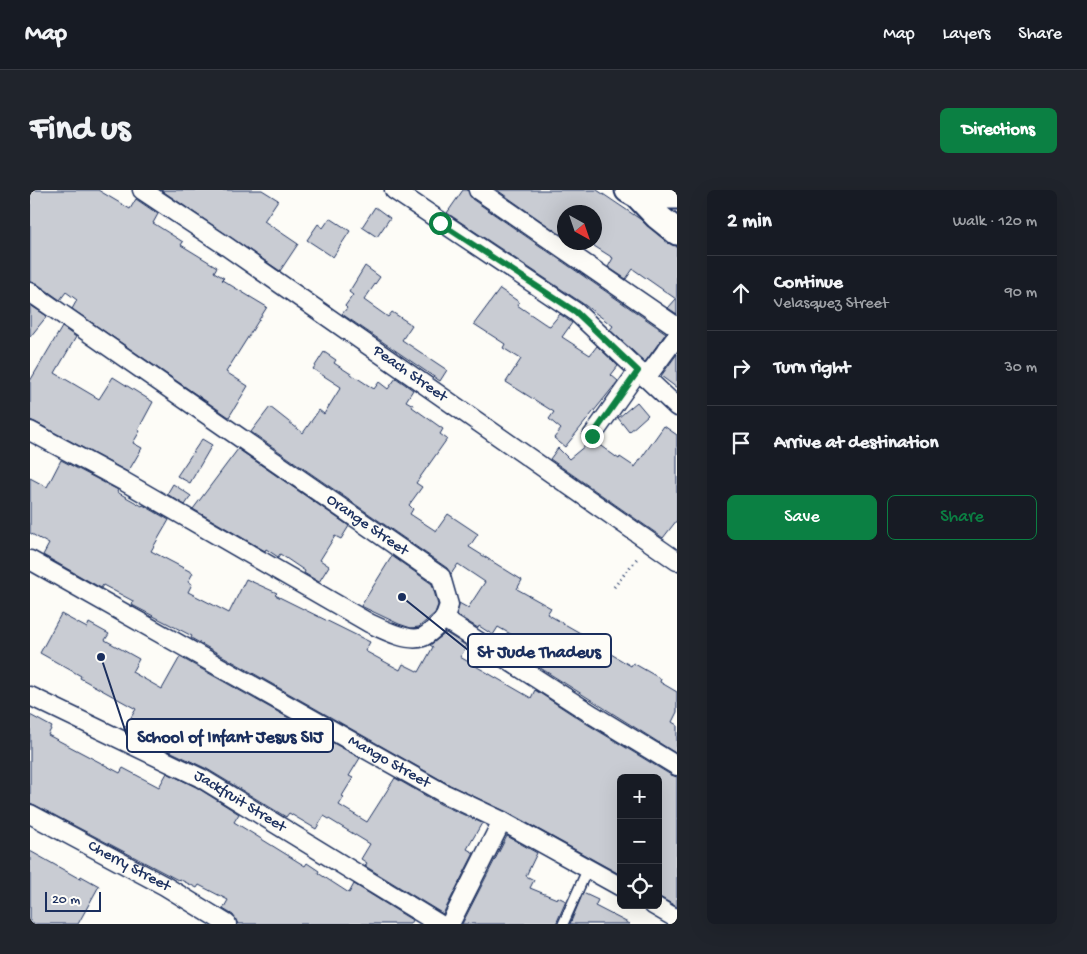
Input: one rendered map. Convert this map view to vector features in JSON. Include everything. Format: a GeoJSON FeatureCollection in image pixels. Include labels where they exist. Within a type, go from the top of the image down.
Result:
{"type":"FeatureCollection","features":[{"type":"Feature","properties":{"kind":"main road"},"geometry":{"type":"LineString","coordinates":[[633,193],[677,196]]}},
{"type":"Feature","properties":{"kind":"main road"},"geometry":{"type":"LineString","coordinates":[[633,193],[677,232]]}},
{"type":"Feature","properties":{"kind":"street","name":"Peach Street"},"geometry":{"type":"LineString","coordinates":[[142,190],[242,257],[677,561]]}},
{"type":"Feature","properties":{"kind":"street"},"geometry":{"type":"LineString","coordinates":[[394,190],[576,312],[677,407]]}},
{"type":"Feature","properties":{"kind":"street"},"geometry":{"type":"LineString","coordinates":[[478,190],[677,327]]}},
{"type":"Feature","properties":{"kind":"street","name":"Orange Street"},"geometry":{"type":"LineString","coordinates":[[30,292],[442,577],[449,605],[444,619]]}},
{"type":"Feature","properties":{"kind":"street"},"geometry":{"type":"LineString","coordinates":[[592,436],[642,374],[677,336]]}},
{"type":"Feature","properties":{"kind":"street"},"geometry":{"type":"LineString","coordinates":[[30,431],[133,487],[369,623],[395,635],[422,638],[444,619],[593,716],[677,766]]}},
{"type":"Feature","properties":{"kind":"street","name":"Mango Street"},"geometry":{"type":"LineString","coordinates":[[30,560],[445,794],[502,821],[617,885]]}},
{"type":"Feature","properties":{"kind":"street","name":"Jackfruit Street"},"geometry":{"type":"LineString","coordinates":[[30,696],[201,778],[439,924]]}},
{"type":"Feature","properties":{"kind":"street","name":"Cherry Street"},"geometry":{"type":"LineString","coordinates":[[30,814],[165,886],[227,924]]}},
{"type":"Feature","properties":{"kind":"street"},"geometry":{"type":"LineString","coordinates":[[450,924],[502,821]]}},
{"type":"Feature","properties":{"kind":"street"},"geometry":{"type":"LineString","coordinates":[[660,909],[677,919]]}},
{"type":"Feature","properties":{"kind":"lane"},"geometry":{"type":"LineString","coordinates":[[563,924],[588,868]]}},
{"type":"Feature","properties":{"kind":"path"},"geometry":{"type":"LineString","coordinates":[[614,587],[651,542]]}},
{"type":"Feature","properties":{"kind":"building"},"geometry":{"type":"Polygon","coordinates":[[[30,190],[98,190],[130,209],[136,199],[158,214],[153,223],[183,242],[181,245],[217,267],[214,272],[224,278],[222,280],[267,307],[226,372],[248,386],[229,417],[72,309],[77,300],[66,292],[60,300],[36,283],[30,282],[30,190]]]}},
{"type":"Feature","properties":{"kind":"building"},"geometry":{"type":"Polygon","coordinates":[[[161,190],[262,190],[278,200],[264,221],[298,244],[280,271],[161,190]]]}},
{"type":"Feature","properties":{"kind":"building"},"geometry":{"type":"Polygon","coordinates":[[[463,190],[468,190],[472,199],[666,333],[645,362],[610,330],[613,326],[582,303],[447,213],[463,190]]]}},
{"type":"Feature","properties":{"kind":"building"},"geometry":{"type":"Polygon","coordinates":[[[497,190],[597,190],[640,219],[668,243],[677,246],[677,314],[668,308],[676,299],[633,269],[626,279],[608,267],[613,258],[600,250],[602,250],[602,205],[557,205],[557,232],[497,190]]]}},
{"type":"Feature","properties":{"kind":"building"},"geometry":{"type":"Polygon","coordinates":[[[375,207],[390,218],[377,237],[362,227],[375,207]]]}},
{"type":"Feature","properties":{"kind":"building"},"geometry":{"type":"Polygon","coordinates":[[[330,218],[350,231],[333,257],[307,240],[318,224],[323,228],[330,218]]]}},
{"type":"Feature","properties":{"kind":"building"},"geometry":{"type":"Polygon","coordinates":[[[365,266],[380,277],[364,300],[388,317],[392,312],[412,325],[402,340],[447,370],[440,381],[342,314],[353,295],[349,292],[365,266]]]}},
{"type":"Feature","properties":{"kind":"building"},"geometry":{"type":"Polygon","coordinates":[[[500,289],[519,302],[517,305],[545,324],[550,326],[560,314],[572,323],[562,337],[590,355],[597,346],[618,366],[611,375],[618,381],[565,447],[554,438],[561,429],[549,419],[554,412],[506,382],[521,359],[503,348],[505,344],[474,324],[500,289]]]}},
{"type":"Feature","properties":{"kind":"building"},"geometry":{"type":"Polygon","coordinates":[[[30,305],[47,316],[30,337],[30,305]]]}},
{"type":"Feature","properties":{"kind":"building"},"geometry":{"type":"Polygon","coordinates":[[[62,327],[76,337],[55,373],[99,399],[113,377],[153,402],[133,443],[142,448],[128,472],[30,420],[30,381],[62,327]]]}},
{"type":"Feature","properties":{"kind":"building"},"geometry":{"type":"Polygon","coordinates":[[[324,352],[336,360],[334,363],[374,389],[379,382],[388,389],[396,378],[413,390],[406,401],[443,429],[440,434],[447,439],[416,483],[422,487],[409,505],[413,509],[410,514],[436,531],[448,514],[478,534],[469,547],[522,580],[517,589],[551,608],[547,614],[603,646],[601,648],[631,666],[633,663],[661,679],[660,682],[677,692],[677,712],[672,722],[677,725],[677,754],[523,657],[530,645],[498,627],[493,635],[457,615],[459,603],[468,608],[485,582],[458,564],[451,574],[447,568],[251,432],[270,407],[303,433],[319,410],[324,414],[341,387],[313,369],[324,352]]]}},
{"type":"Feature","properties":{"kind":"building"},"geometry":{"type":"Polygon","coordinates":[[[677,354],[677,388],[661,376],[677,354]]]}},
{"type":"Feature","properties":{"kind":"building"},"geometry":{"type":"Polygon","coordinates":[[[637,402],[648,415],[629,432],[618,418],[637,402]]]}},
{"type":"Feature","properties":{"kind":"building"},"geometry":{"type":"Polygon","coordinates":[[[664,426],[677,435],[677,520],[663,538],[550,459],[558,448],[569,459],[586,445],[592,447],[598,444],[619,459],[620,457],[635,467],[664,426]]]}},
{"type":"Feature","properties":{"kind":"building"},"geometry":{"type":"Polygon","coordinates":[[[202,439],[212,445],[190,483],[177,476],[202,439]]]}},
{"type":"Feature","properties":{"kind":"building"},"geometry":{"type":"Polygon","coordinates":[[[238,449],[349,526],[341,539],[335,536],[320,560],[329,566],[319,582],[280,554],[278,557],[266,549],[265,551],[193,509],[238,449]]]}},
{"type":"Feature","properties":{"kind":"building"},"geometry":{"type":"Polygon","coordinates":[[[61,460],[169,520],[151,551],[193,573],[188,582],[192,584],[188,592],[229,613],[246,579],[277,593],[275,595],[370,642],[365,651],[400,670],[403,664],[419,672],[433,647],[430,645],[446,633],[467,646],[460,657],[531,698],[535,690],[587,724],[677,777],[677,907],[662,898],[662,774],[617,774],[617,873],[507,812],[450,785],[191,638],[192,636],[132,605],[133,601],[103,585],[101,588],[43,555],[49,544],[30,533],[30,478],[47,487],[61,460]]]}},
{"type":"Feature","properties":{"kind":"building"},"geometry":{"type":"Polygon","coordinates":[[[173,484],[191,496],[185,505],[167,494],[173,484]]]}},
{"type":"Feature","properties":{"kind":"building"},"geometry":{"type":"Polygon","coordinates":[[[392,556],[432,584],[438,605],[435,613],[419,627],[411,628],[399,624],[361,606],[392,556]]]}},
{"type":"Feature","properties":{"kind":"building"},"geometry":{"type":"Polygon","coordinates":[[[61,614],[87,628],[89,623],[109,634],[105,640],[139,659],[132,672],[162,689],[180,657],[360,758],[349,776],[353,778],[339,805],[367,822],[395,778],[440,804],[482,823],[467,849],[474,853],[443,914],[365,866],[367,863],[361,859],[370,844],[324,816],[316,829],[289,813],[286,817],[207,769],[124,729],[136,709],[40,653],[61,614]]]}},
{"type":"Feature","properties":{"kind":"building"},"geometry":{"type":"Polygon","coordinates":[[[30,715],[52,727],[48,735],[120,773],[123,768],[159,787],[167,773],[196,787],[239,814],[234,822],[305,866],[307,863],[319,871],[318,873],[349,893],[354,884],[412,920],[410,924],[238,924],[233,915],[223,909],[228,900],[199,885],[197,888],[178,880],[30,803],[30,715]]]}},
{"type":"Feature","properties":{"kind":"building"},"geometry":{"type":"Polygon","coordinates":[[[507,836],[537,853],[526,876],[534,880],[530,888],[566,901],[556,924],[462,924],[507,836]]]}},
{"type":"Feature","properties":{"kind":"building"},"geometry":{"type":"Polygon","coordinates":[[[30,851],[80,879],[81,876],[99,886],[78,924],[30,924],[30,851]]]}},
{"type":"Feature","properties":{"kind":"building"},"geometry":{"type":"Polygon","coordinates":[[[583,893],[598,900],[595,906],[630,924],[570,924],[583,893]]]}},
{"type":"Feature","properties":{"kind":"place","name":"St Jude Thadeus"},"geometry":{"type":"Point","coordinates":[402,597]}},
{"type":"Feature","properties":{"kind":"place","name":"School of Infant Jesus SIJ"},"geometry":{"type":"Point","coordinates":[101,657]}},
{"type":"Feature","properties":{"kind":"route"},"geometry":{"type":"LineString","coordinates":[[440,223],[576,312],[638,371],[592,436]]}}]}
